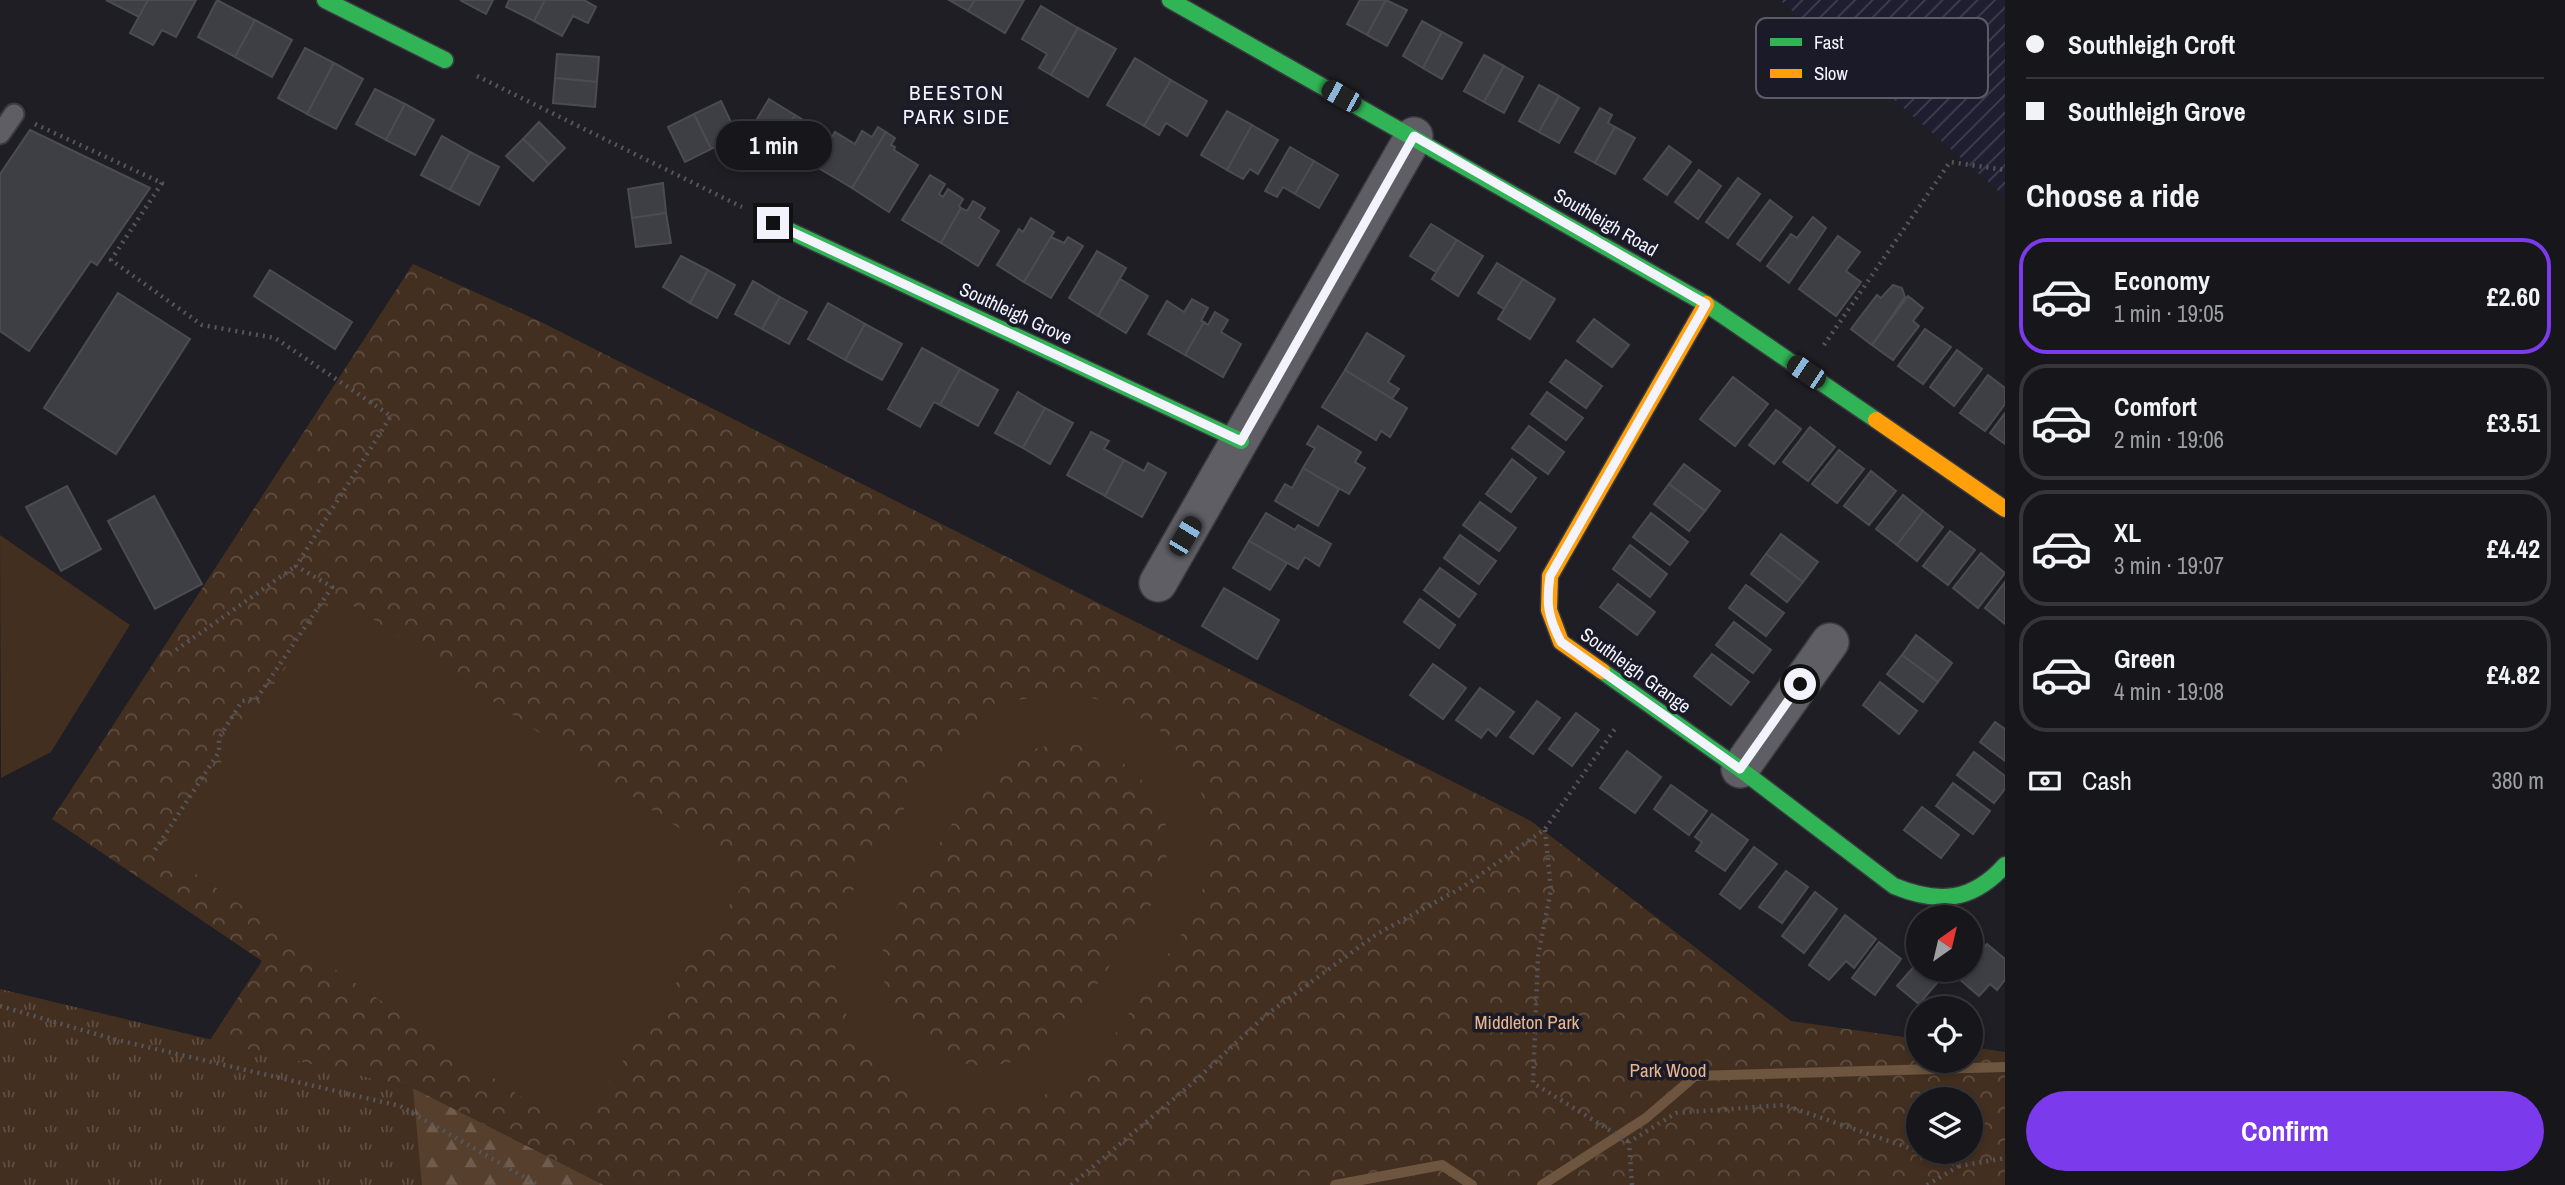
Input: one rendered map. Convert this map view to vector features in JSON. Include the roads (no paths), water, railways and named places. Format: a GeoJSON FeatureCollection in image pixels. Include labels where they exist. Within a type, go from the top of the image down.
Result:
{"type":"FeatureCollection","features":[{"type":"Feature","properties":{"kind":"street"},"geometry":{"type":"LineString","coordinates":[[326,0],[444,60]]}},
{"type":"Feature","properties":{"kind":"street","name":"Southleigh Road"},"geometry":{"type":"LineString","coordinates":[[1170,0],[1706,304],[2005,509]]}},
{"type":"Feature","properties":{"kind":"street"},"geometry":{"type":"LineString","coordinates":[[1158,583],[1414,136]]}},
{"type":"Feature","properties":{"kind":"street","name":"Southleigh Grove"},"geometry":{"type":"LineString","coordinates":[[773,223],[1241,441]]}},
{"type":"Feature","properties":{"kind":"street","name":"Southleigh Grange"},"geometry":{"type":"LineString","coordinates":[[1706,304],[1550,576],[1547,599],[1551,622],[1561,642],[1740,769],[1894,886],[1919,896],[1946,898],[1973,891],[1996,877],[2005,865]]}},
{"type":"Feature","properties":{"kind":"street"},"geometry":{"type":"LineString","coordinates":[[1740,769],[1830,642]]}},
{"type":"Feature","properties":{"kind":"lane"},"geometry":{"type":"LineString","coordinates":[[0,134],[14,114]]}},
{"type":"Feature","properties":{"kind":"waterway"},"geometry":{"type":"LineString","coordinates":[[1542,1185],[1646,1118],[1695,1076],[2005,1067]]}},
{"type":"Feature","properties":{"kind":"waterway"},"geometry":{"type":"LineString","coordinates":[[1335,1185],[1442,1165],[1472,1185]]}},
{"type":"Feature","properties":{"kind":"district","name":"BEESTON PARK SIDE"},"geometry":{"type":"Point","coordinates":[957,105]}},
{"type":"Feature","properties":{"kind":"park label","name":"Middleton Park"},"geometry":{"type":"Point","coordinates":[1527,1022]}},
{"type":"Feature","properties":{"kind":"park label","name":"Park Wood"},"geometry":{"type":"Point","coordinates":[1668,1070]}}]}
